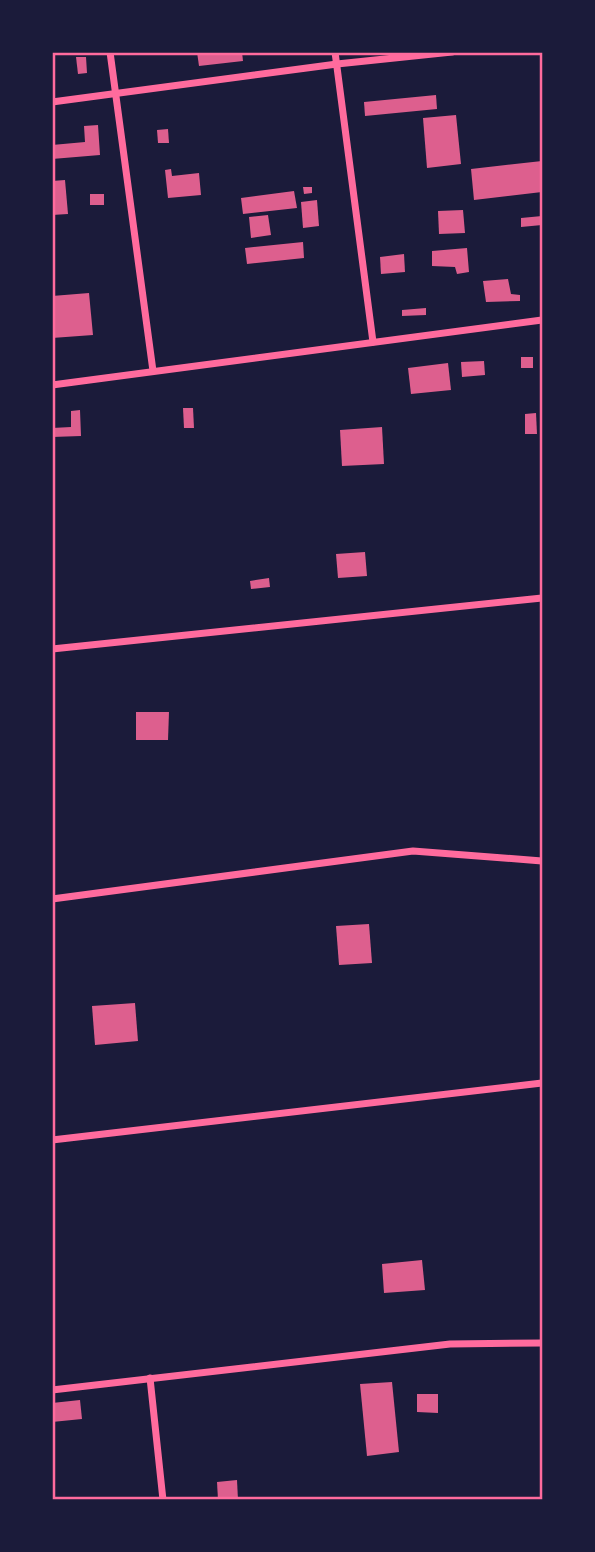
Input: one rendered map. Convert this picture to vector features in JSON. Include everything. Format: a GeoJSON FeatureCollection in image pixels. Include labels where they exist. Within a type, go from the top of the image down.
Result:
{"type":"FeatureCollection","features":[{"type":"Feature","properties":{"kind":"street"},"geometry":{"type":"LineString","coordinates":[[110,52],[152,371]]}},
{"type":"Feature","properties":{"kind":"street"},"geometry":{"type":"LineString","coordinates":[[335,52],[373,342]]}},
{"type":"Feature","properties":{"kind":"street"},"geometry":{"type":"LineString","coordinates":[[52,102],[337,64],[452,52]]}},
{"type":"Feature","properties":{"kind":"street"},"geometry":{"type":"LineString","coordinates":[[52,385],[542,320]]}},
{"type":"Feature","properties":{"kind":"street"},"geometry":{"type":"LineString","coordinates":[[52,649],[542,598]]}},
{"type":"Feature","properties":{"kind":"street"},"geometry":{"type":"LineString","coordinates":[[52,899],[413,851],[542,861]]}},
{"type":"Feature","properties":{"kind":"street"},"geometry":{"type":"LineString","coordinates":[[52,1140],[542,1083]]}},
{"type":"Feature","properties":{"kind":"street"},"geometry":{"type":"LineString","coordinates":[[52,1390],[450,1343],[542,1343]]}},
{"type":"Feature","properties":{"kind":"street"},"geometry":{"type":"LineString","coordinates":[[150,1378],[163,1500]]}},
{"type":"Feature","properties":{"kind":"building"},"geometry":{"type":"Polygon","coordinates":[[[197,52],[242,52],[243,61],[199,66],[197,52]]]}},
{"type":"Feature","properties":{"kind":"building"},"geometry":{"type":"Polygon","coordinates":[[[76,57],[86,57],[87,73],[78,74],[76,57]]]}},
{"type":"Feature","properties":{"kind":"building"},"geometry":{"type":"Polygon","coordinates":[[[436,95],[437,109],[365,116],[364,102],[436,95]]]}},
{"type":"Feature","properties":{"kind":"building"},"geometry":{"type":"Polygon","coordinates":[[[456,115],[461,164],[427,168],[423,118],[456,115]]]}},
{"type":"Feature","properties":{"kind":"building"},"geometry":{"type":"Polygon","coordinates":[[[98,125],[100,155],[52,159],[52,145],[85,142],[84,126],[98,125]]]}},
{"type":"Feature","properties":{"kind":"building"},"geometry":{"type":"Polygon","coordinates":[[[168,129],[169,143],[158,143],[157,130],[168,129]]]}},
{"type":"Feature","properties":{"kind":"building"},"geometry":{"type":"Polygon","coordinates":[[[542,161],[542,192],[474,200],[471,169],[542,161]]]}},
{"type":"Feature","properties":{"kind":"building"},"geometry":{"type":"Polygon","coordinates":[[[171,169],[172,176],[199,173],[201,195],[168,198],[165,170],[171,169]]]}},
{"type":"Feature","properties":{"kind":"building"},"geometry":{"type":"Polygon","coordinates":[[[65,180],[68,214],[52,215],[52,181],[65,180]]]}},
{"type":"Feature","properties":{"kind":"building"},"geometry":{"type":"Polygon","coordinates":[[[303,187],[312,187],[312,193],[304,194],[303,187]]]}},
{"type":"Feature","properties":{"kind":"building"},"geometry":{"type":"Polygon","coordinates":[[[294,191],[297,208],[243,214],[241,198],[294,191]]]}},
{"type":"Feature","properties":{"kind":"building"},"geometry":{"type":"Polygon","coordinates":[[[90,194],[104,194],[104,205],[90,205],[90,194]]]}},
{"type":"Feature","properties":{"kind":"building"},"geometry":{"type":"Polygon","coordinates":[[[317,200],[319,226],[303,228],[301,202],[317,200]]]}},
{"type":"Feature","properties":{"kind":"building"},"geometry":{"type":"Polygon","coordinates":[[[463,210],[465,233],[439,234],[438,211],[463,210]]]}},
{"type":"Feature","properties":{"kind":"building"},"geometry":{"type":"Polygon","coordinates":[[[268,215],[271,235],[251,238],[249,217],[268,215]]]}},
{"type":"Feature","properties":{"kind":"building"},"geometry":{"type":"Polygon","coordinates":[[[542,216],[542,225],[521,227],[521,218],[542,216]]]}},
{"type":"Feature","properties":{"kind":"building"},"geometry":{"type":"Polygon","coordinates":[[[303,242],[304,258],[247,264],[245,248],[303,242]]]}},
{"type":"Feature","properties":{"kind":"building"},"geometry":{"type":"Polygon","coordinates":[[[467,248],[469,272],[457,274],[455,267],[432,266],[432,251],[467,248]]]}},
{"type":"Feature","properties":{"kind":"building"},"geometry":{"type":"Polygon","coordinates":[[[404,254],[405,272],[381,274],[380,257],[404,254]]]}},
{"type":"Feature","properties":{"kind":"building"},"geometry":{"type":"Polygon","coordinates":[[[508,279],[511,294],[520,295],[520,301],[486,302],[483,281],[508,279]]]}},
{"type":"Feature","properties":{"kind":"building"},"geometry":{"type":"Polygon","coordinates":[[[89,293],[93,335],[52,338],[52,296],[89,293]]]}},
{"type":"Feature","properties":{"kind":"building"},"geometry":{"type":"Polygon","coordinates":[[[426,308],[426,315],[402,316],[402,310],[426,308]]]}},
{"type":"Feature","properties":{"kind":"building"},"geometry":{"type":"Polygon","coordinates":[[[521,357],[533,357],[533,368],[521,368],[521,357]]]}},
{"type":"Feature","properties":{"kind":"building"},"geometry":{"type":"Polygon","coordinates":[[[484,361],[485,375],[462,377],[461,362],[484,361]]]}},
{"type":"Feature","properties":{"kind":"building"},"geometry":{"type":"Polygon","coordinates":[[[448,363],[451,390],[411,394],[408,368],[448,363]]]}},
{"type":"Feature","properties":{"kind":"building"},"geometry":{"type":"Polygon","coordinates":[[[183,408],[193,408],[194,428],[184,428],[183,408]]]}},
{"type":"Feature","properties":{"kind":"building"},"geometry":{"type":"Polygon","coordinates":[[[80,410],[81,436],[52,437],[52,428],[71,427],[71,411],[80,410]]]}},
{"type":"Feature","properties":{"kind":"building"},"geometry":{"type":"Polygon","coordinates":[[[536,413],[537,434],[525,434],[525,414],[536,413]]]}},
{"type":"Feature","properties":{"kind":"building"},"geometry":{"type":"Polygon","coordinates":[[[382,427],[384,464],[342,466],[340,430],[382,427]]]}},
{"type":"Feature","properties":{"kind":"building"},"geometry":{"type":"Polygon","coordinates":[[[365,552],[367,576],[338,578],[336,554],[365,552]]]}},
{"type":"Feature","properties":{"kind":"building"},"geometry":{"type":"Polygon","coordinates":[[[269,578],[270,587],[251,589],[250,581],[269,578]]]}},
{"type":"Feature","properties":{"kind":"building"},"geometry":{"type":"Polygon","coordinates":[[[136,712],[169,712],[168,740],[136,740],[136,712]]]}},
{"type":"Feature","properties":{"kind":"building"},"geometry":{"type":"Polygon","coordinates":[[[369,924],[372,963],[339,965],[336,926],[369,924]]]}},
{"type":"Feature","properties":{"kind":"building"},"geometry":{"type":"Polygon","coordinates":[[[135,1003],[138,1041],[95,1045],[92,1006],[135,1003]]]}},
{"type":"Feature","properties":{"kind":"building"},"geometry":{"type":"Polygon","coordinates":[[[422,1260],[425,1290],[384,1293],[382,1264],[422,1260]]]}},
{"type":"Feature","properties":{"kind":"building"},"geometry":{"type":"Polygon","coordinates":[[[392,1382],[399,1452],[367,1456],[360,1384],[392,1382]]]}},
{"type":"Feature","properties":{"kind":"building"},"geometry":{"type":"Polygon","coordinates":[[[417,1394],[438,1394],[438,1413],[417,1412],[417,1394]]]}},
{"type":"Feature","properties":{"kind":"building"},"geometry":{"type":"Polygon","coordinates":[[[80,1400],[82,1419],[52,1422],[52,1403],[80,1400]]]}},
{"type":"Feature","properties":{"kind":"building"},"geometry":{"type":"Polygon","coordinates":[[[237,1480],[238,1500],[218,1500],[217,1482],[237,1480]]]}}]}
